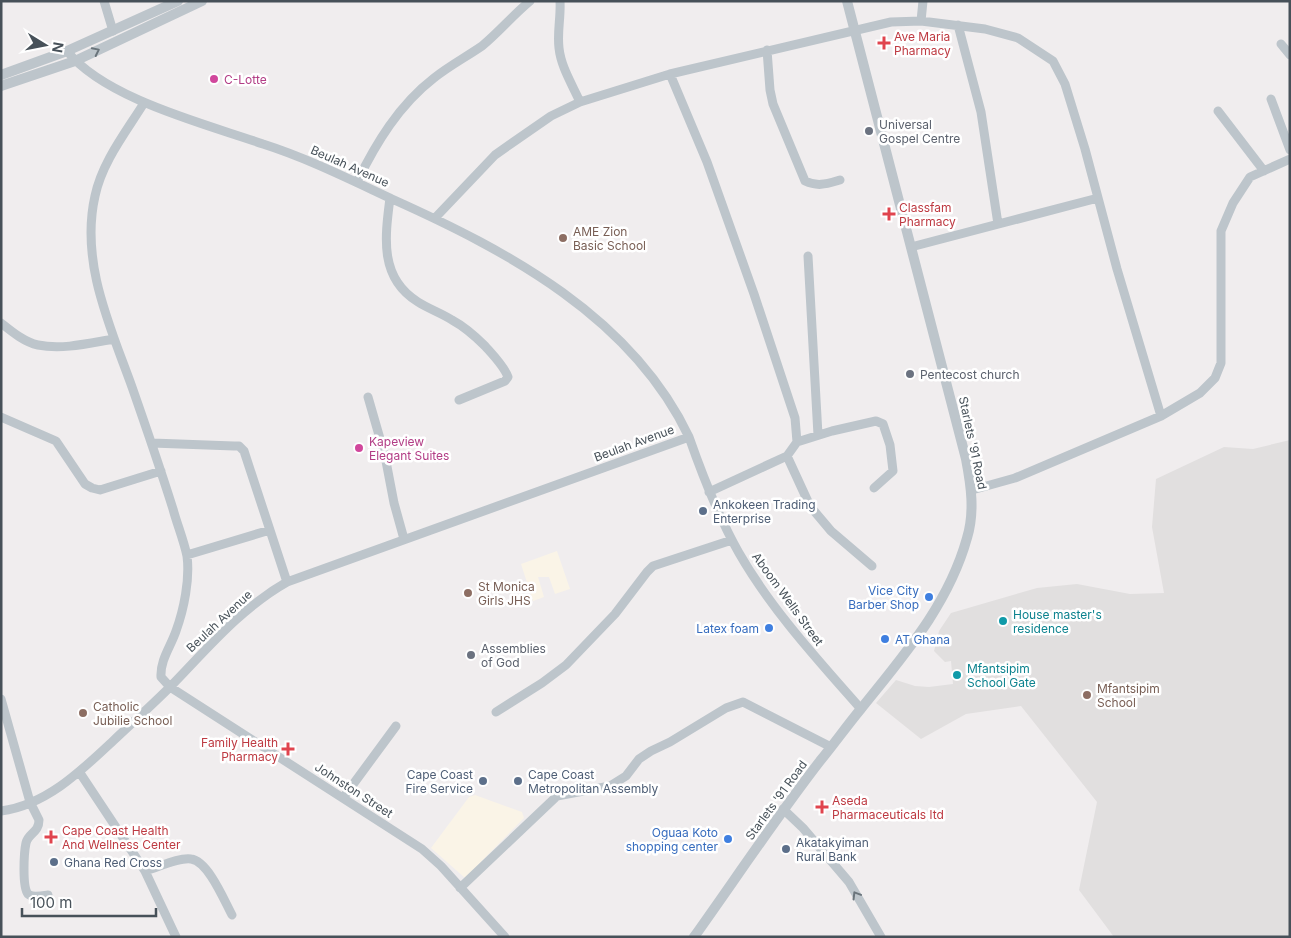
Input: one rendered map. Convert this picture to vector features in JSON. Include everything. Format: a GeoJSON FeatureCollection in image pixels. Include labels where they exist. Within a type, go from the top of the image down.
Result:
{"type":"FeatureCollection","features":[{"type":"Feature","properties":{"kind":"street"},"geometry":{"type":"LineString","coordinates":[[104,1],[112,31]]}},
{"type":"Feature","properties":{"kind":"street"},"geometry":{"type":"LineString","coordinates":[[1,76],[67,52],[178,1]]}},
{"type":"Feature","properties":{"kind":"street"},"geometry":{"type":"LineString","coordinates":[[1,86],[75,61],[202,1]]}},
{"type":"Feature","properties":{"kind":"street"},"geometry":{"type":"LineString","coordinates":[[357,182],[373,149],[416,93],[448,66],[486,42],[530,1]]}},
{"type":"Feature","properties":{"kind":"street"},"geometry":{"type":"LineString","coordinates":[[560,1],[559,48],[563,66],[580,102]]}},
{"type":"Feature","properties":{"kind":"street","name":"Starlets '91 Road"},"geometry":{"type":"LineString","coordinates":[[694,937],[783,809],[860,709],[887,678],[926,624],[949,586],[968,536],[972,490],[952,404],[847,1]]}},
{"type":"Feature","properties":{"kind":"street"},"geometry":{"type":"LineString","coordinates":[[921,21],[923,1]]}},
{"type":"Feature","properties":{"kind":"street"},"geometry":{"type":"LineString","coordinates":[[435,218],[495,155],[551,116],[580,102],[670,74],[891,22],[921,21],[985,29],[1018,38],[1053,61],[1065,84],[1161,416]]}},
{"type":"Feature","properties":{"kind":"street"},"geometry":{"type":"LineString","coordinates":[[958,25],[981,112],[998,224]]}},
{"type":"Feature","properties":{"kind":"street"},"geometry":{"type":"LineString","coordinates":[[1281,44],[1290,55]]}},
{"type":"Feature","properties":{"kind":"street"},"geometry":{"type":"LineString","coordinates":[[767,50],[772,104],[805,181],[815,186],[840,180]]}},
{"type":"Feature","properties":{"kind":"street","name":"Beulah Avenue"},"geometry":{"type":"LineString","coordinates":[[1,811],[30,802],[57,789],[80,773],[170,687],[207,647],[258,600],[287,582],[689,437],[678,413],[666,394],[636,357],[592,314],[558,288],[435,218],[357,182],[265,144],[144,103],[97,78],[75,61],[67,52]]}},
{"type":"Feature","properties":{"kind":"street"},"geometry":{"type":"LineString","coordinates":[[670,74],[706,162],[754,294],[795,418],[797,442]]}},
{"type":"Feature","properties":{"kind":"street"},"geometry":{"type":"LineString","coordinates":[[1271,98],[1290,150]]}},
{"type":"Feature","properties":{"kind":"street"},"geometry":{"type":"LineString","coordinates":[[144,103],[107,162],[95,196],[92,215],[92,257],[98,288],[152,443],[187,555],[188,583],[177,629],[160,670],[161,677],[170,687]]}},
{"type":"Feature","properties":{"kind":"street"},"geometry":{"type":"LineString","coordinates":[[1218,111],[1264,171]]}},
{"type":"Feature","properties":{"kind":"street"},"geometry":{"type":"LineString","coordinates":[[972,490],[1016,478],[1161,416],[1200,393],[1215,378],[1221,363],[1222,231],[1233,204],[1250,177],[1290,159]]}},
{"type":"Feature","properties":{"kind":"street"},"geometry":{"type":"LineString","coordinates":[[390,198],[386,249],[396,282],[404,292],[418,302],[454,320],[471,332],[492,354],[508,377],[505,381],[459,400]]}},
{"type":"Feature","properties":{"kind":"street"},"geometry":{"type":"LineString","coordinates":[[911,247],[1098,198]]}},
{"type":"Feature","properties":{"kind":"street"},"geometry":{"type":"LineString","coordinates":[[808,256],[818,435]]}},
{"type":"Feature","properties":{"kind":"street"},"geometry":{"type":"LineString","coordinates":[[1,323],[14,334],[36,344],[61,346],[114,338]]}},
{"type":"Feature","properties":{"kind":"street"},"geometry":{"type":"LineString","coordinates":[[368,398],[385,456],[394,503],[404,539]]}},
{"type":"Feature","properties":{"kind":"street"},"geometry":{"type":"LineString","coordinates":[[1,417],[56,440],[85,484],[92,488],[100,490],[161,471]]}},
{"type":"Feature","properties":{"kind":"street"},"geometry":{"type":"LineString","coordinates":[[709,492],[787,456],[797,442],[876,421],[883,424],[890,445],[893,470],[874,488]]}},
{"type":"Feature","properties":{"kind":"street","name":"Aboom Wells Street"},"geometry":{"type":"LineString","coordinates":[[689,437],[709,492],[732,540],[759,584],[799,638],[860,709]]}},
{"type":"Feature","properties":{"kind":"street"},"geometry":{"type":"LineString","coordinates":[[152,443],[234,446],[242,448],[287,582]]}},
{"type":"Feature","properties":{"kind":"street"},"geometry":{"type":"LineString","coordinates":[[787,456],[810,506],[830,531],[872,566]]}},
{"type":"Feature","properties":{"kind":"street"},"geometry":{"type":"LineString","coordinates":[[187,555],[270,530]]}},
{"type":"Feature","properties":{"kind":"street"},"geometry":{"type":"LineString","coordinates":[[496,712],[542,683],[566,665],[615,614],[646,572],[653,566],[732,540]]}},
{"type":"Feature","properties":{"kind":"street","name":"Johnston Street"},"geometry":{"type":"LineString","coordinates":[[170,687],[422,849],[441,866],[505,937]]}},
{"type":"Feature","properties":{"kind":"street"},"geometry":{"type":"LineString","coordinates":[[1,699],[30,802],[39,823],[36,831],[26,843],[24,883],[28,893],[31,895],[48,895]]}},
{"type":"Feature","properties":{"kind":"street"},"geometry":{"type":"LineString","coordinates":[[460,888],[557,796],[610,786],[626,776],[638,760],[651,751],[670,742],[726,708],[743,702],[831,747]]}},
{"type":"Feature","properties":{"kind":"street"},"geometry":{"type":"LineString","coordinates":[[343,798],[396,726]]}},
{"type":"Feature","properties":{"kind":"street"},"geometry":{"type":"LineString","coordinates":[[80,773],[145,871],[176,937]]}},
{"type":"Feature","properties":{"kind":"street"},"geometry":{"type":"LineString","coordinates":[[783,809],[803,828],[849,882],[881,937]]}},
{"type":"Feature","properties":{"kind":"street"},"geometry":{"type":"LineString","coordinates":[[145,871],[184,859],[192,859],[202,865],[210,875],[232,914]]}},
{"type":"Feature","properties":{"kind":"shaded area","name":"Mfantsipim School"},"geometry":{"type":"Polygon","coordinates":[[[1290,440],[1290,937],[1114,937],[1079,890],[1097,802],[1021,706],[966,714],[921,739],[876,703],[896,680],[915,686],[929,687],[953,684],[951,661],[945,662],[934,651],[939,631],[951,613],[1037,588],[1077,584],[1130,594],[1164,593],[1152,527],[1156,479],[1224,447],[1253,449],[1290,440]]]}},
{"type":"Feature","properties":{"kind":"shaded area"},"geometry":{"type":"Polygon","coordinates":[[[557,551],[570,589],[555,594],[549,577],[538,577],[544,597],[533,601],[521,564],[557,551]]]}},
{"type":"Feature","properties":{"kind":"shaded area"},"geometry":{"type":"Polygon","coordinates":[[[475,795],[522,812],[524,818],[465,878],[431,848],[469,797],[475,795]]]}},
{"type":"Feature","properties":{"kind":"place","name":"Ave Maria Pharmacy"},"geometry":{"type":"Point","coordinates":[884,43]}},
{"type":"Feature","properties":{"kind":"place","name":"C-Lotte"},"geometry":{"type":"Point","coordinates":[214,79]}},
{"type":"Feature","properties":{"kind":"place","name":"Universal Gospel Centre"},"geometry":{"type":"Point","coordinates":[869,131]}},
{"type":"Feature","properties":{"kind":"place","name":"Classfam Pharmacy"},"geometry":{"type":"Point","coordinates":[889,214]}},
{"type":"Feature","properties":{"kind":"place","name":"AME Zion Basic School"},"geometry":{"type":"Point","coordinates":[563,238]}},
{"type":"Feature","properties":{"kind":"place","name":"Pentecost church"},"geometry":{"type":"Point","coordinates":[910,374]}},
{"type":"Feature","properties":{"kind":"place","name":"Kapeview Elegant Suites"},"geometry":{"type":"Point","coordinates":[359,448]}},
{"type":"Feature","properties":{"kind":"place","name":"Ankokeen Trading Enterprise"},"geometry":{"type":"Point","coordinates":[703,511]}},
{"type":"Feature","properties":{"kind":"place","name":"St Monica Girls JHS"},"geometry":{"type":"Point","coordinates":[468,593]}},
{"type":"Feature","properties":{"kind":"place","name":"Vice City Barber Shop"},"geometry":{"type":"Point","coordinates":[929,597]}},
{"type":"Feature","properties":{"kind":"place","name":"House master's residence"},"geometry":{"type":"Point","coordinates":[1003,621]}},
{"type":"Feature","properties":{"kind":"place","name":"Latex foam"},"geometry":{"type":"Point","coordinates":[769,628]}},
{"type":"Feature","properties":{"kind":"place","name":"AT Ghana"},"geometry":{"type":"Point","coordinates":[885,639]}},
{"type":"Feature","properties":{"kind":"place","name":"Assemblies of God"},"geometry":{"type":"Point","coordinates":[471,655]}},
{"type":"Feature","properties":{"kind":"place","name":"Mfantsipim School Gate"},"geometry":{"type":"Point","coordinates":[957,675]}},
{"type":"Feature","properties":{"kind":"place","name":"Mfantsipim School"},"geometry":{"type":"Point","coordinates":[1087,695]}},
{"type":"Feature","properties":{"kind":"place","name":"Catholic Jubilie School"},"geometry":{"type":"Point","coordinates":[83,713]}},
{"type":"Feature","properties":{"kind":"place","name":"Family Health Pharmacy"},"geometry":{"type":"Point","coordinates":[288,749]}},
{"type":"Feature","properties":{"kind":"place","name":"Cape Coast Fire Service"},"geometry":{"type":"Point","coordinates":[483,781]}},
{"type":"Feature","properties":{"kind":"place","name":"Cape Coast Metropolitan Assembly"},"geometry":{"type":"Point","coordinates":[518,781]}},
{"type":"Feature","properties":{"kind":"place","name":"Aseda Pharmaceuticals ltd"},"geometry":{"type":"Point","coordinates":[822,807]}},
{"type":"Feature","properties":{"kind":"place","name":"Cape Coast Health And Wellness Center"},"geometry":{"type":"Point","coordinates":[51,837]}},
{"type":"Feature","properties":{"kind":"place","name":"Oguaa Koto shopping center"},"geometry":{"type":"Point","coordinates":[728,839]}},
{"type":"Feature","properties":{"kind":"place","name":"Akatakyiman Rural Bank"},"geometry":{"type":"Point","coordinates":[786,849]}},
{"type":"Feature","properties":{"kind":"place","name":"Ghana Red Cross"},"geometry":{"type":"Point","coordinates":[54,862]}}]}
